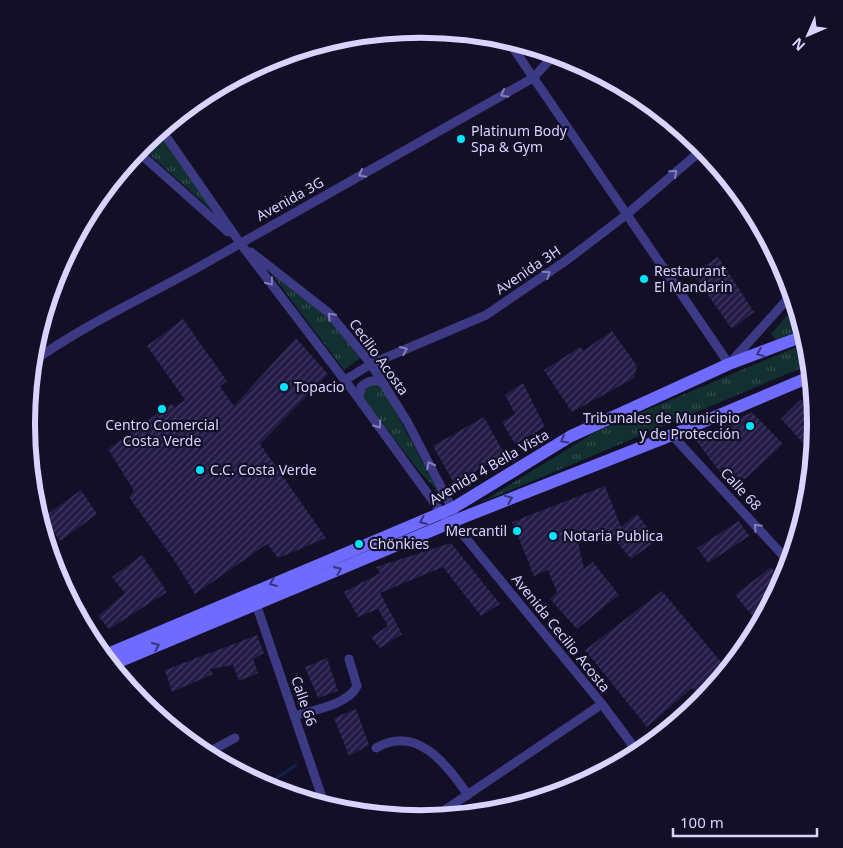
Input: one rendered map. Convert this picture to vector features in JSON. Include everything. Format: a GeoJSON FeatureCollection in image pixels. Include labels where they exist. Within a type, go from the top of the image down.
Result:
{"type":"FeatureCollection","features":[{"type":"Feature","properties":{"kind":"street"},"geometry":{"type":"LineString","coordinates":[[514,49],[730,364],[787,299]]}},
{"type":"Feature","properties":{"kind":"street","name":"Avenida 3G"},"geometry":{"type":"LineString","coordinates":[[41,356],[63,340],[112,311],[195,269],[533,78],[550,60]]}},
{"type":"Feature","properties":{"kind":"street","name":"Cecilio Acosta"},"geometry":{"type":"LineString","coordinates":[[165,135],[240,243],[452,519]]}},
{"type":"Feature","properties":{"kind":"street","name":"Avenida 3H"},"geometry":{"type":"LineString","coordinates":[[345,380],[371,364],[486,315],[567,260],[626,215],[697,154]]}},
{"type":"Feature","properties":{"kind":"street"},"geometry":{"type":"LineString","coordinates":[[143,156],[240,243]]}},
{"type":"Feature","properties":{"kind":"street","name":"Cecilio Acosta"},"geometry":{"type":"LineString","coordinates":[[240,243],[329,313],[371,364],[408,423],[452,519]]}},
{"type":"Feature","properties":{"kind":"street","name":"Avenida 4 Bella Vista"},"geometry":{"type":"LineString","coordinates":[[118,662],[452,519],[571,436],[730,364],[798,338]]}},
{"type":"Feature","properties":{"kind":"street","name":"Avenida 4 Bella Vista"},"geometry":{"type":"LineString","coordinates":[[111,653],[671,434],[805,379]]}},
{"type":"Feature","properties":{"kind":"street"},"geometry":{"type":"LineString","coordinates":[[359,399],[361,387],[368,381],[382,382]]}},
{"type":"Feature","properties":{"kind":"street","name":"Calle 68"},"geometry":{"type":"LineString","coordinates":[[671,434],[784,557]]}},
{"type":"Feature","properties":{"kind":"street","name":"Avenida Cecilio Acosta"},"geometry":{"type":"LineString","coordinates":[[452,519],[635,746]]}},
{"type":"Feature","properties":{"kind":"street","name":"Calle 66"},"geometry":{"type":"LineString","coordinates":[[256,604],[322,797]]}},
{"type":"Feature","properties":{"kind":"street"},"geometry":{"type":"LineString","coordinates":[[294,716],[347,698],[354,691],[357,686],[349,659]]}},
{"type":"Feature","properties":{"kind":"street"},"geometry":{"type":"LineString","coordinates":[[445,810],[602,704]]}},
{"type":"Feature","properties":{"kind":"street"},"geometry":{"type":"LineString","coordinates":[[214,749],[235,738]]}},
{"type":"Feature","properties":{"kind":"street"},"geometry":{"type":"LineString","coordinates":[[376,748],[393,740],[414,741],[453,774],[468,795]]}},
{"type":"Feature","properties":{"kind":"street"},"geometry":{"type":"LineString","coordinates":[[453,805],[456,809]]}},
{"type":"Feature","properties":{"kind":"green space"},"geometry":{"type":"Polygon","coordinates":[[[162,138],[217,215],[149,154],[148,151],[162,138]]]}},
{"type":"Feature","properties":{"kind":"green space"},"geometry":{"type":"Polygon","coordinates":[[[271,273],[326,316],[360,358],[344,370],[271,273]]]}},
{"type":"Feature","properties":{"kind":"green space"},"geometry":{"type":"Polygon","coordinates":[[[791,311],[797,331],[776,340],[771,334],[791,311]]]}},
{"type":"Feature","properties":{"kind":"green space"},"geometry":{"type":"Polygon","coordinates":[[[800,345],[804,367],[480,503],[597,431],[800,345]]]}},
{"type":"Feature","properties":{"kind":"green space"},"geometry":{"type":"Polygon","coordinates":[[[371,384],[381,385],[439,492],[418,470],[364,399],[365,388],[371,384]]]}},
{"type":"Feature","properties":{"kind":"building"},"geometry":{"type":"Polygon","coordinates":[[[718,257],[754,312],[732,329],[693,274],[718,257]]]}},
{"type":"Feature","properties":{"kind":"building","name":"C.C. Costa Verde"},"geometry":{"type":"Polygon","coordinates":[[[183,319],[227,381],[220,386],[234,406],[296,338],[328,374],[260,444],[326,538],[278,558],[267,544],[195,594],[174,560],[129,497],[134,491],[108,449],[171,404],[175,407],[185,400],[147,346],[183,319]]]}},
{"type":"Feature","properties":{"kind":"building"},"geometry":{"type":"Polygon","coordinates":[[[612,331],[637,366],[634,378],[572,412],[544,370],[580,347],[583,351],[612,331]]]}},
{"type":"Feature","properties":{"kind":"building"},"geometry":{"type":"Polygon","coordinates":[[[523,383],[545,427],[515,444],[502,422],[515,414],[505,395],[523,383]]]}},
{"type":"Feature","properties":{"kind":"building"},"geometry":{"type":"Polygon","coordinates":[[[807,398],[807,447],[781,419],[799,401],[807,398]]]}},
{"type":"Feature","properties":{"kind":"building"},"geometry":{"type":"Polygon","coordinates":[[[752,412],[783,444],[745,479],[720,472],[695,439],[752,412]]]}},
{"type":"Feature","properties":{"kind":"building"},"geometry":{"type":"Polygon","coordinates":[[[484,417],[504,453],[455,485],[433,446],[484,417]]]}},
{"type":"Feature","properties":{"kind":"building"},"geometry":{"type":"Polygon","coordinates":[[[605,486],[621,527],[637,514],[657,540],[631,559],[607,530],[578,542],[584,569],[593,562],[619,595],[577,629],[550,599],[557,592],[548,570],[534,576],[512,522],[605,486]]]}},
{"type":"Feature","properties":{"kind":"building"},"geometry":{"type":"Polygon","coordinates":[[[81,490],[97,514],[60,541],[48,522],[46,516],[81,490]]]}},
{"type":"Feature","properties":{"kind":"building"},"geometry":{"type":"Polygon","coordinates":[[[739,521],[749,536],[708,563],[697,548],[739,521]]]}},
{"type":"Feature","properties":{"kind":"building"},"geometry":{"type":"Polygon","coordinates":[[[451,543],[500,604],[481,616],[443,567],[380,593],[402,634],[380,648],[371,637],[388,626],[378,609],[358,617],[344,592],[380,573],[376,567],[451,543]]]}},
{"type":"Feature","properties":{"kind":"building"},"geometry":{"type":"Polygon","coordinates":[[[142,555],[167,592],[109,629],[98,616],[125,593],[112,577],[142,555]]]}},
{"type":"Feature","properties":{"kind":"building"},"geometry":{"type":"Polygon","coordinates":[[[771,567],[777,575],[755,619],[735,595],[771,567]]]}},
{"type":"Feature","properties":{"kind":"building"},"geometry":{"type":"Polygon","coordinates":[[[662,591],[723,665],[709,682],[697,692],[692,688],[647,727],[585,650],[662,591]]]}},
{"type":"Feature","properties":{"kind":"building"},"geometry":{"type":"Polygon","coordinates":[[[257,635],[264,653],[253,659],[258,673],[239,681],[233,665],[210,669],[213,674],[172,692],[165,670],[257,635]]]}},
{"type":"Feature","properties":{"kind":"building"},"geometry":{"type":"Polygon","coordinates":[[[327,658],[338,691],[318,698],[305,667],[327,658]]]}},
{"type":"Feature","properties":{"kind":"building"},"geometry":{"type":"Polygon","coordinates":[[[356,709],[369,745],[349,756],[334,718],[356,709]]]}},
{"type":"Feature","properties":{"kind":"waterway"},"geometry":{"type":"LineString","coordinates":[[273,781],[296,765]]}},
{"type":"Feature","properties":{"kind":"place","name":"Platinum Body Spa & Gym"},"geometry":{"type":"Point","coordinates":[461,139]}},
{"type":"Feature","properties":{"kind":"place","name":"Restaurant El Mandarin"},"geometry":{"type":"Point","coordinates":[644,279]}},
{"type":"Feature","properties":{"kind":"place","name":"Topacio"},"geometry":{"type":"Point","coordinates":[284,387]}},
{"type":"Feature","properties":{"kind":"place","name":"Centro Comercial Costa Verde"},"geometry":{"type":"Point","coordinates":[162,409]}},
{"type":"Feature","properties":{"kind":"place","name":"Tribunales de Municipio y de Protección"},"geometry":{"type":"Point","coordinates":[750,426]}},
{"type":"Feature","properties":{"kind":"place","name":"C.C. Costa Verde"},"geometry":{"type":"Point","coordinates":[200,470]}},
{"type":"Feature","properties":{"kind":"place","name":"Mercantil"},"geometry":{"type":"Point","coordinates":[517,531]}},
{"type":"Feature","properties":{"kind":"place","name":"Notaria Publica"},"geometry":{"type":"Point","coordinates":[553,536]}},
{"type":"Feature","properties":{"kind":"place","name":"Chönkies"},"geometry":{"type":"Point","coordinates":[359,544]}}]}
